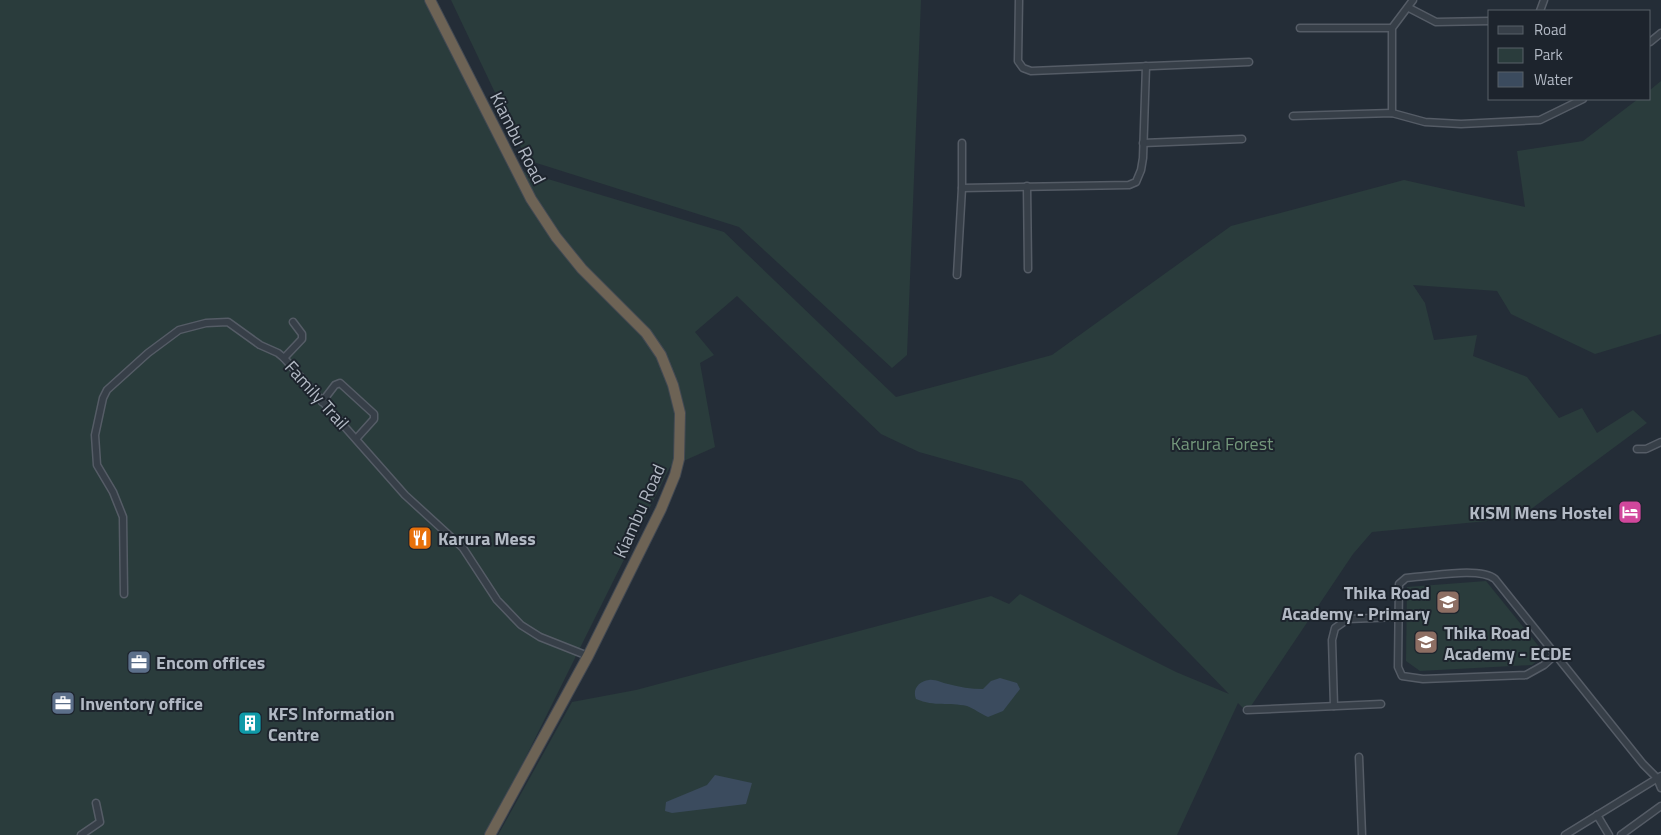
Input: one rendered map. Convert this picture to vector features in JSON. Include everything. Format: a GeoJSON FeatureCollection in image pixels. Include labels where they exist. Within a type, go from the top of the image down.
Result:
{"type":"FeatureCollection","features":[{"type":"Feature","properties":{"kind":"highway","name":"Kiambu Road"},"geometry":{"type":"LineString","coordinates":[[430,0],[531,199],[556,237],[582,270],[646,333],[661,356],[673,385],[680,413],[679,459],[675,475],[657,517],[588,656],[490,835]]}},
{"type":"Feature","properties":{"kind":"street"},"geometry":{"type":"LineString","coordinates":[[1019,0],[1017,48],[1018,61],[1023,68],[1041,72],[1249,62]]}},
{"type":"Feature","properties":{"kind":"street"},"geometry":{"type":"LineString","coordinates":[[1392,113],[1392,28],[1409,8],[1413,0]]}},
{"type":"Feature","properties":{"kind":"street"},"geometry":{"type":"LineString","coordinates":[[1409,8],[1436,22],[1488,21]]}},
{"type":"Feature","properties":{"kind":"street"},"geometry":{"type":"LineString","coordinates":[[1300,28],[1392,28]]}},
{"type":"Feature","properties":{"kind":"street"},"geometry":{"type":"LineString","coordinates":[[1651,41],[1661,33]]}},
{"type":"Feature","properties":{"kind":"street"},"geometry":{"type":"LineString","coordinates":[[962,188],[1128,185],[1136,182],[1141,170],[1146,66]]}},
{"type":"Feature","properties":{"kind":"street"},"geometry":{"type":"LineString","coordinates":[[1293,116],[1392,113],[1425,122],[1445,124],[1540,120],[1582,100]]}},
{"type":"Feature","properties":{"kind":"street"},"geometry":{"type":"LineString","coordinates":[[1143,142],[1242,139]]}},
{"type":"Feature","properties":{"kind":"street"},"geometry":{"type":"LineString","coordinates":[[957,275],[962,188],[962,143]]}},
{"type":"Feature","properties":{"kind":"street"},"geometry":{"type":"LineString","coordinates":[[1027,186],[1028,269]]}},
{"type":"Feature","properties":{"kind":"street","name":"Family Trail"},"geometry":{"type":"LineString","coordinates":[[124,594],[123,518],[113,492],[97,465],[96,429],[103,398],[108,390],[148,353],[179,330],[206,323],[228,322],[260,345],[278,353],[284,358],[405,495],[462,548],[498,600],[521,625],[540,638],[588,656]]}},
{"type":"Feature","properties":{"kind":"street"},"geometry":{"type":"LineString","coordinates":[[284,358],[302,339],[302,334],[293,322]]}},
{"type":"Feature","properties":{"kind":"street"},"geometry":{"type":"LineString","coordinates":[[322,402],[335,385],[340,383],[374,414],[374,419],[356,440]]}},
{"type":"Feature","properties":{"kind":"street"},"geometry":{"type":"LineString","coordinates":[[1637,449],[1646,449],[1661,442]]}},
{"type":"Feature","properties":{"kind":"street"},"geometry":{"type":"LineString","coordinates":[[1556,655],[1544,665],[1526,675],[1408,678],[1400,674],[1398,667],[1398,589],[1406,578],[1486,574],[1495,579],[1556,655],[1643,764],[1659,777],[1661,788]]}},
{"type":"Feature","properties":{"kind":"street"},"geometry":{"type":"LineString","coordinates":[[1334,706],[1332,640],[1334,628],[1348,619],[1398,617]]}},
{"type":"Feature","properties":{"kind":"street"},"geometry":{"type":"LineString","coordinates":[[1247,710],[1381,704]]}},
{"type":"Feature","properties":{"kind":"street"},"geometry":{"type":"LineString","coordinates":[[1359,757],[1362,835]]}},
{"type":"Feature","properties":{"kind":"street"},"geometry":{"type":"LineString","coordinates":[[1565,835],[1659,777]]}},
{"type":"Feature","properties":{"kind":"street"},"geometry":{"type":"LineString","coordinates":[[81,835],[100,822],[96,803]]}},
{"type":"Feature","properties":{"kind":"street"},"geometry":{"type":"LineString","coordinates":[[1622,835],[1661,806]]}},
{"type":"Feature","properties":{"kind":"street"},"geometry":{"type":"LineString","coordinates":[[1597,815],[1609,835]]}},
{"type":"Feature","properties":{"kind":"green space","name":"Karura Forest"},"geometry":{"type":"Polygon","coordinates":[[[0,0],[427,0],[508,167],[724,232],[896,397],[1052,355],[1231,226],[1404,180],[1525,207],[1517,151],[1583,141],[1637,100],[1651,100],[1651,89],[1661,81],[1661,334],[1595,354],[1511,314],[1497,291],[1413,285],[1425,303],[1434,340],[1477,335],[1473,356],[1527,377],[1559,418],[1582,408],[1597,433],[1633,410],[1647,423],[1519,518],[1372,532],[1353,554],[1247,712],[1238,703],[1177,835],[498,835],[572,702],[636,690],[991,596],[1009,604],[1020,594],[1176,672],[1229,694],[1022,481],[919,452],[881,434],[737,296],[695,332],[714,355],[700,363],[715,447],[670,467],[487,835],[0,835],[0,0]]]}},
{"type":"Feature","properties":{"kind":"green space"},"geometry":{"type":"Polygon","coordinates":[[[451,0],[921,0],[907,355],[892,368],[739,227],[527,160],[451,0]]]}},
{"type":"Feature","properties":{"kind":"green space"},"geometry":{"type":"Polygon","coordinates":[[[1486,581],[1545,654],[1532,665],[1420,671],[1406,661],[1407,587],[1486,581]]]}},
{"type":"Feature","properties":{"kind":"water"},"geometry":{"type":"Polygon","coordinates":[[[1000,678],[1017,683],[1020,689],[1003,711],[988,717],[967,706],[929,703],[916,699],[915,695],[917,686],[929,680],[961,687],[983,689],[991,681],[1000,678]]]}},
{"type":"Feature","properties":{"kind":"water"},"geometry":{"type":"Polygon","coordinates":[[[715,775],[752,783],[746,804],[672,813],[665,811],[666,802],[707,785],[715,775]]]}},
{"type":"Feature","properties":{"kind":"place","name":"KISM Mens Hostel"},"geometry":{"type":"Point","coordinates":[1630,512]}},
{"type":"Feature","properties":{"kind":"place","name":"Karura Mess"},"geometry":{"type":"Point","coordinates":[420,538]}},
{"type":"Feature","properties":{"kind":"place","name":"Thika Road Academy - Primary"},"geometry":{"type":"Point","coordinates":[1448,602]}},
{"type":"Feature","properties":{"kind":"place","name":"Thika Road Academy - ECDE"},"geometry":{"type":"Point","coordinates":[1426,642]}},
{"type":"Feature","properties":{"kind":"place","name":"Encom offices"},"geometry":{"type":"Point","coordinates":[139,662]}},
{"type":"Feature","properties":{"kind":"place","name":"Inventory office"},"geometry":{"type":"Point","coordinates":[63,703]}},
{"type":"Feature","properties":{"kind":"place","name":"KFS Information Centre"},"geometry":{"type":"Point","coordinates":[250,723]}}]}
